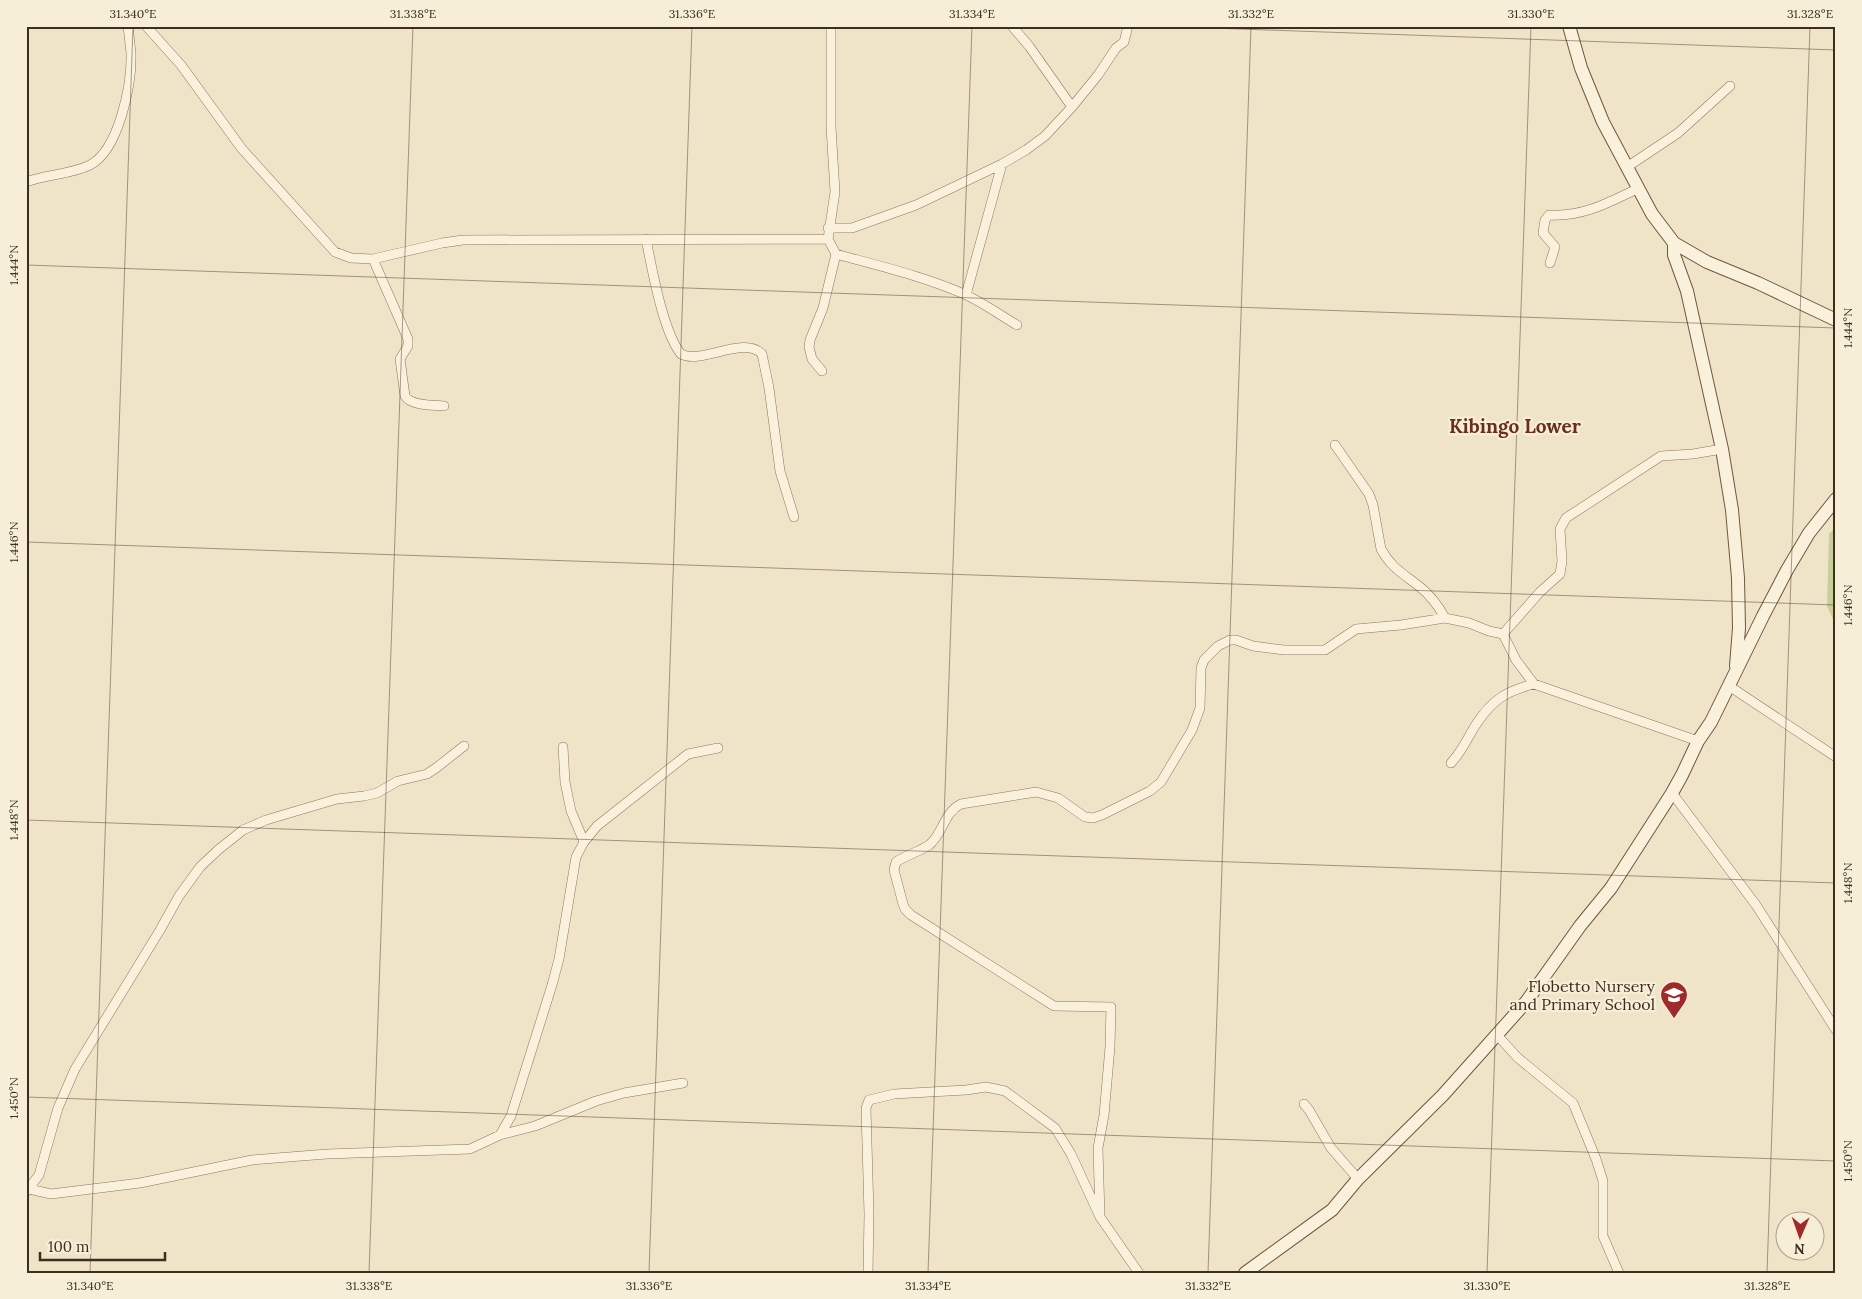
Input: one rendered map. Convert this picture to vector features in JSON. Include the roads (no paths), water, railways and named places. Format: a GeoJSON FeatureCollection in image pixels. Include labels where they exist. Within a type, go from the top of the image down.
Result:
{"type":"FeatureCollection","features":[{"type":"Feature","properties":{"kind":"main road"},"geometry":{"type":"LineString","coordinates":[[1570,26],[1575,51],[1586,83],[1603,122],[1652,214],[1674,244],[1707,262],[1836,320]]}},
{"type":"Feature","properties":{"kind":"main road"},"geometry":{"type":"LineString","coordinates":[[1674,244],[1674,255],[1686,291],[1722,449],[1732,510],[1738,578],[1739,628],[1736,671]]}},
{"type":"Feature","properties":{"kind":"main road"},"geometry":{"type":"LineString","coordinates":[[1245,1273],[1332,1210],[1358,1179],[1443,1096],[1526,1002],[1580,926],[1611,888],[1672,793],[1698,741],[1711,722],[1763,616],[1804,540],[1836,499]]}},
{"type":"Feature","properties":{"kind":"street"},"geometry":{"type":"LineString","coordinates":[[26,182],[88,166],[100,158],[112,141],[120,124],[125,101],[131,55],[128,26]]}},
{"type":"Feature","properties":{"kind":"street"},"geometry":{"type":"LineString","coordinates":[[146,26],[181,65],[242,149],[335,252],[351,258],[373,259],[442,242],[463,240],[828,239]]}},
{"type":"Feature","properties":{"kind":"street"},"geometry":{"type":"LineString","coordinates":[[822,371],[812,359],[809,346],[823,308],[836,254],[828,239],[828,228],[835,192],[831,127],[831,26]]}},
{"type":"Feature","properties":{"kind":"street"},"geometry":{"type":"LineString","coordinates":[[1012,26],[1030,46],[1072,107]]}},
{"type":"Feature","properties":{"kind":"street"},"geometry":{"type":"LineString","coordinates":[[828,228],[852,228],[916,205],[1002,164],[1026,150],[1046,136],[1072,107],[1098,75],[1116,48],[1124,42],[1128,26]]}},
{"type":"Feature","properties":{"kind":"street"},"geometry":{"type":"LineString","coordinates":[[1627,167],[1678,133],[1730,86]]}},
{"type":"Feature","properties":{"kind":"street"},"geometry":{"type":"LineString","coordinates":[[966,295],[1002,164]]}},
{"type":"Feature","properties":{"kind":"street"},"geometry":{"type":"LineString","coordinates":[[1550,264],[1555,247],[1543,233],[1545,220],[1550,215],[1564,216],[1592,210],[1639,188]]}},
{"type":"Feature","properties":{"kind":"street"},"geometry":{"type":"LineString","coordinates":[[646,239],[657,291],[671,334],[681,354],[692,356],[742,348],[753,348],[762,354],[769,388],[780,471],[794,517]]}},
{"type":"Feature","properties":{"kind":"street"},"geometry":{"type":"LineString","coordinates":[[836,254],[906,274],[966,295],[1017,325]]}},
{"type":"Feature","properties":{"kind":"street"},"geometry":{"type":"LineString","coordinates":[[373,259],[408,339],[408,346],[400,359],[404,396],[407,400],[413,402],[444,406]]}},
{"type":"Feature","properties":{"kind":"street"},"geometry":{"type":"LineString","coordinates":[[1335,445],[1369,494],[1378,540],[1383,554],[1399,573],[1421,588],[1445,618]]}},
{"type":"Feature","properties":{"kind":"street"},"geometry":{"type":"LineString","coordinates":[[1502,634],[1540,592],[1560,574],[1562,561],[1560,529],[1566,518],[1661,456],[1693,454],[1722,449]]}},
{"type":"Feature","properties":{"kind":"street"},"geometry":{"type":"LineString","coordinates":[[1100,1217],[1098,1148],[1104,1115],[1110,1047],[1111,1007],[1054,1006],[911,915],[905,909],[894,870],[895,863],[931,843],[954,807],[961,804],[1036,792],[1058,798],[1085,817],[1093,818],[1102,815],[1150,791],[1161,782],[1192,730],[1200,708],[1201,668],[1204,660],[1208,654],[1223,642],[1236,640],[1253,646],[1284,650],[1325,650],[1356,629],[1401,625],[1445,618],[1469,623],[1488,631],[1502,634],[1516,660],[1534,684],[1698,741]]}},
{"type":"Feature","properties":{"kind":"street"},"geometry":{"type":"LineString","coordinates":[[1451,763],[1464,747],[1477,722],[1494,703],[1508,691],[1534,684]]}},
{"type":"Feature","properties":{"kind":"street"},"geometry":{"type":"LineString","coordinates":[[1729,686],[1836,757]]}},
{"type":"Feature","properties":{"kind":"street"},"geometry":{"type":"LineString","coordinates":[[464,746],[427,774],[398,781],[377,793],[337,799],[266,820],[243,830],[200,867],[178,896],[160,930],[75,1069],[58,1108],[39,1175],[28,1191],[51,1194],[140,1182],[252,1160],[327,1154],[470,1149],[500,1135],[535,1126],[596,1101],[624,1093],[683,1082]]}},
{"type":"Feature","properties":{"kind":"street"},"geometry":{"type":"LineString","coordinates":[[563,748],[565,782],[571,811],[584,842]]}},
{"type":"Feature","properties":{"kind":"street"},"geometry":{"type":"LineString","coordinates":[[500,1135],[511,1116],[552,984],[559,959],[576,857],[584,842],[597,826],[688,754],[718,748]]}},
{"type":"Feature","properties":{"kind":"street"},"geometry":{"type":"LineString","coordinates":[[1672,793],[1756,905],[1836,1030]]}},
{"type":"Feature","properties":{"kind":"street"},"geometry":{"type":"LineString","coordinates":[[1497,1035],[1518,1058],[1574,1103],[1603,1181],[1602,1236],[1619,1273]]}},
{"type":"Feature","properties":{"kind":"street"},"geometry":{"type":"LineString","coordinates":[[868,1273],[869,1214],[866,1108],[869,1100],[881,1096],[986,1087],[1005,1091],[1055,1128],[1071,1154],[1100,1217],[1139,1273]]}},
{"type":"Feature","properties":{"kind":"street"},"geometry":{"type":"LineString","coordinates":[[1304,1104],[1331,1148],[1358,1179]]}},
{"type":"Feature","properties":{"kind":"place","name":"Flobetto Nursery and Primary School"},"geometry":{"type":"Point","coordinates":[1674,1019]}},
{"type":"Feature","properties":{"kind":"district","name":"Kibingo Lower"},"geometry":{"type":"Point","coordinates":[1515,426]}}]}
